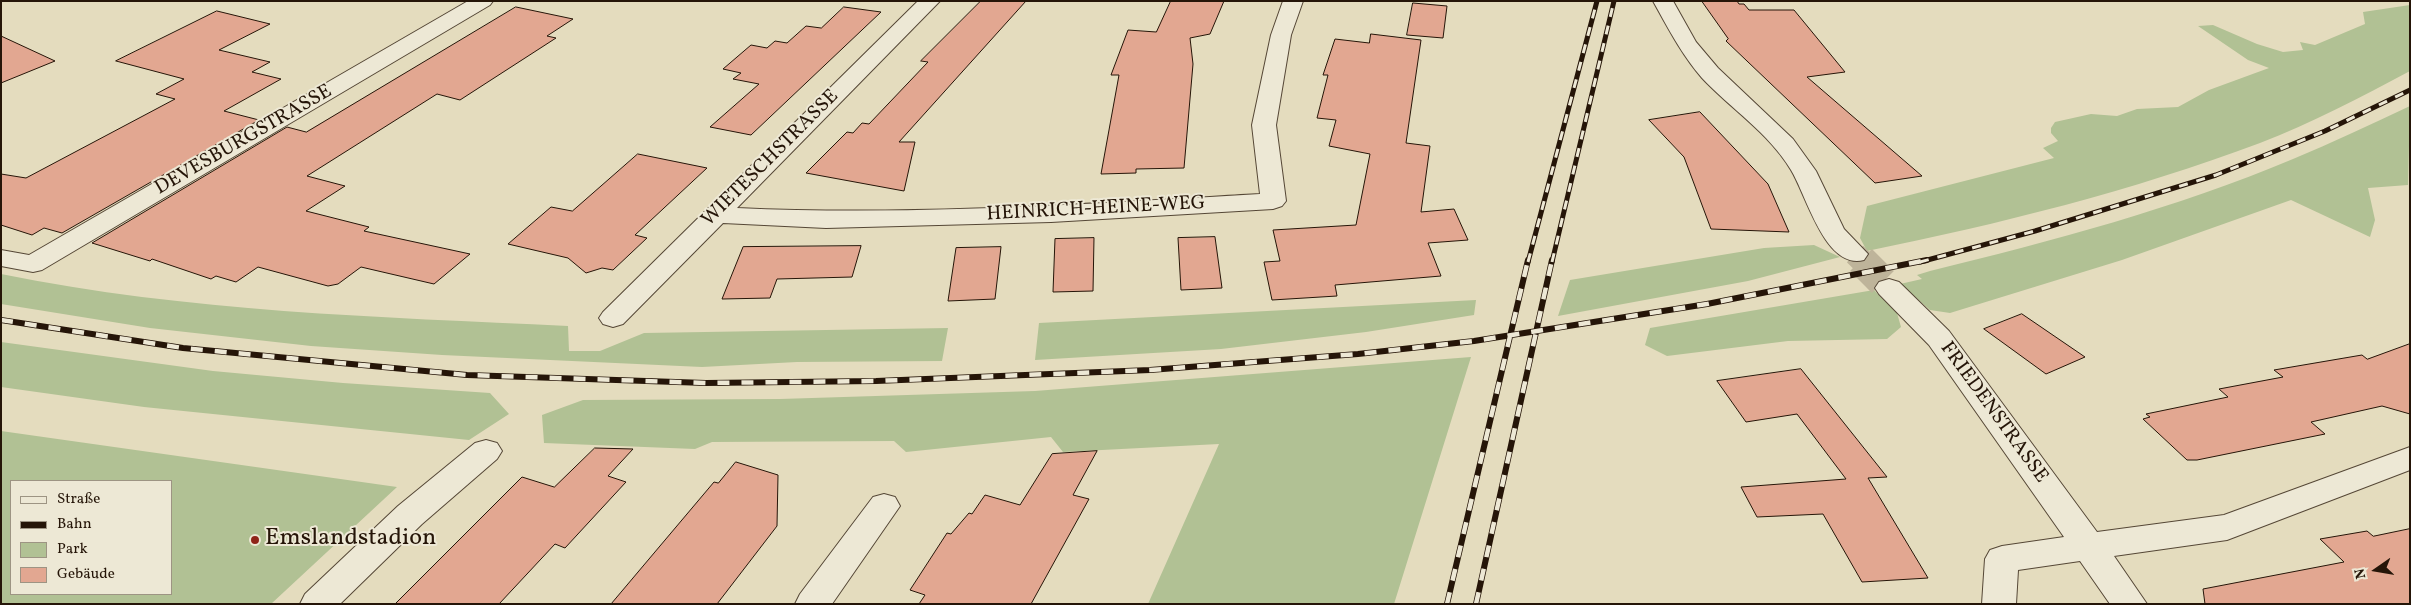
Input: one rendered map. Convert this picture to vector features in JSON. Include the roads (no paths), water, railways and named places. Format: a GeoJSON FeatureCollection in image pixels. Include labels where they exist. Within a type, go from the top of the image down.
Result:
{"type":"FeatureCollection","features":[{"type":"Feature","properties":{"kind":"street","name":"DEVESBURGSTRASSE"},"geometry":{"type":"LineString","coordinates":[[1,258],[33,264],[483,1]]}},
{"type":"Feature","properties":{"kind":"street","name":"WIETESCHSTRASSE"},"geometry":{"type":"LineString","coordinates":[[613,318],[714,214],[930,1]]}},
{"type":"Feature","properties":{"kind":"street","name":"HEINRICH-HEINE-WEG"},"geometry":{"type":"LineString","coordinates":[[714,214],[826,220],[1051,214],[1273,201],[1264,125],[1281,36],[1293,1]]}},
{"type":"Feature","properties":{"kind":"street"},"geometry":{"type":"LineString","coordinates":[[1663,1],[1687,44],[1710,73],[1785,144],[1804,171],[1833,232],[1855,254]]}},
{"type":"Feature","properties":{"kind":"street","name":"FRIEDENSTRASSE"},"geometry":{"type":"LineString","coordinates":[[1889,288],[1939,338],[2130,604]]}},
{"type":"Feature","properties":{"kind":"street"},"geometry":{"type":"LineString","coordinates":[[317,604],[410,516],[486,451]]}},
{"type":"Feature","properties":{"kind":"street"},"geometry":{"type":"LineString","coordinates":[[1999,604],[2002,560],[2089,545],[2227,527],[2410,458]]}},
{"type":"Feature","properties":{"kind":"street"},"geometry":{"type":"LineString","coordinates":[[812,604],[884,506]]}},
{"type":"Feature","properties":{"kind":"tunnel"},"geometry":{"type":"LineString","coordinates":[[1855,254],[1889,288]]}},
{"type":"Feature","properties":{"kind":"railway"},"geometry":{"type":"LineString","coordinates":[[1528,262],[1597,1]]}},
{"type":"Feature","properties":{"kind":"railway"},"geometry":{"type":"LineString","coordinates":[[1552,262],[1614,1]]}},
{"type":"Feature","properties":{"kind":"railway"},"geometry":{"type":"LineString","coordinates":[[1920,262],[2035,231],[2216,175],[2325,131],[2410,90]]}},
{"type":"Feature","properties":{"kind":"railway"},"geometry":{"type":"LineString","coordinates":[[1510,335],[1528,260]]}},
{"type":"Feature","properties":{"kind":"railway"},"geometry":{"type":"LineString","coordinates":[[1536,331],[1552,260]]}},
{"type":"Feature","properties":{"kind":"railway"},"geometry":{"type":"LineString","coordinates":[[1536,331],[1707,304],[1927,260]]}},
{"type":"Feature","properties":{"kind":"railway"},"geometry":{"type":"LineString","coordinates":[[1,320],[183,348],[467,375],[706,383],[876,381],[1150,370],[1358,354],[1510,335]]}},
{"type":"Feature","properties":{"kind":"railway"},"geometry":{"type":"LineString","coordinates":[[1476,604],[1536,331]]}},
{"type":"Feature","properties":{"kind":"railway"},"geometry":{"type":"LineString","coordinates":[[1510,335],[1536,331]]}},
{"type":"Feature","properties":{"kind":"railway"},"geometry":{"type":"LineString","coordinates":[[1447,604],[1510,335]]}},
{"type":"Feature","properties":{"kind":"place","name":"Emslandstadion"},"geometry":{"type":"Point","coordinates":[255,540]}}]}
